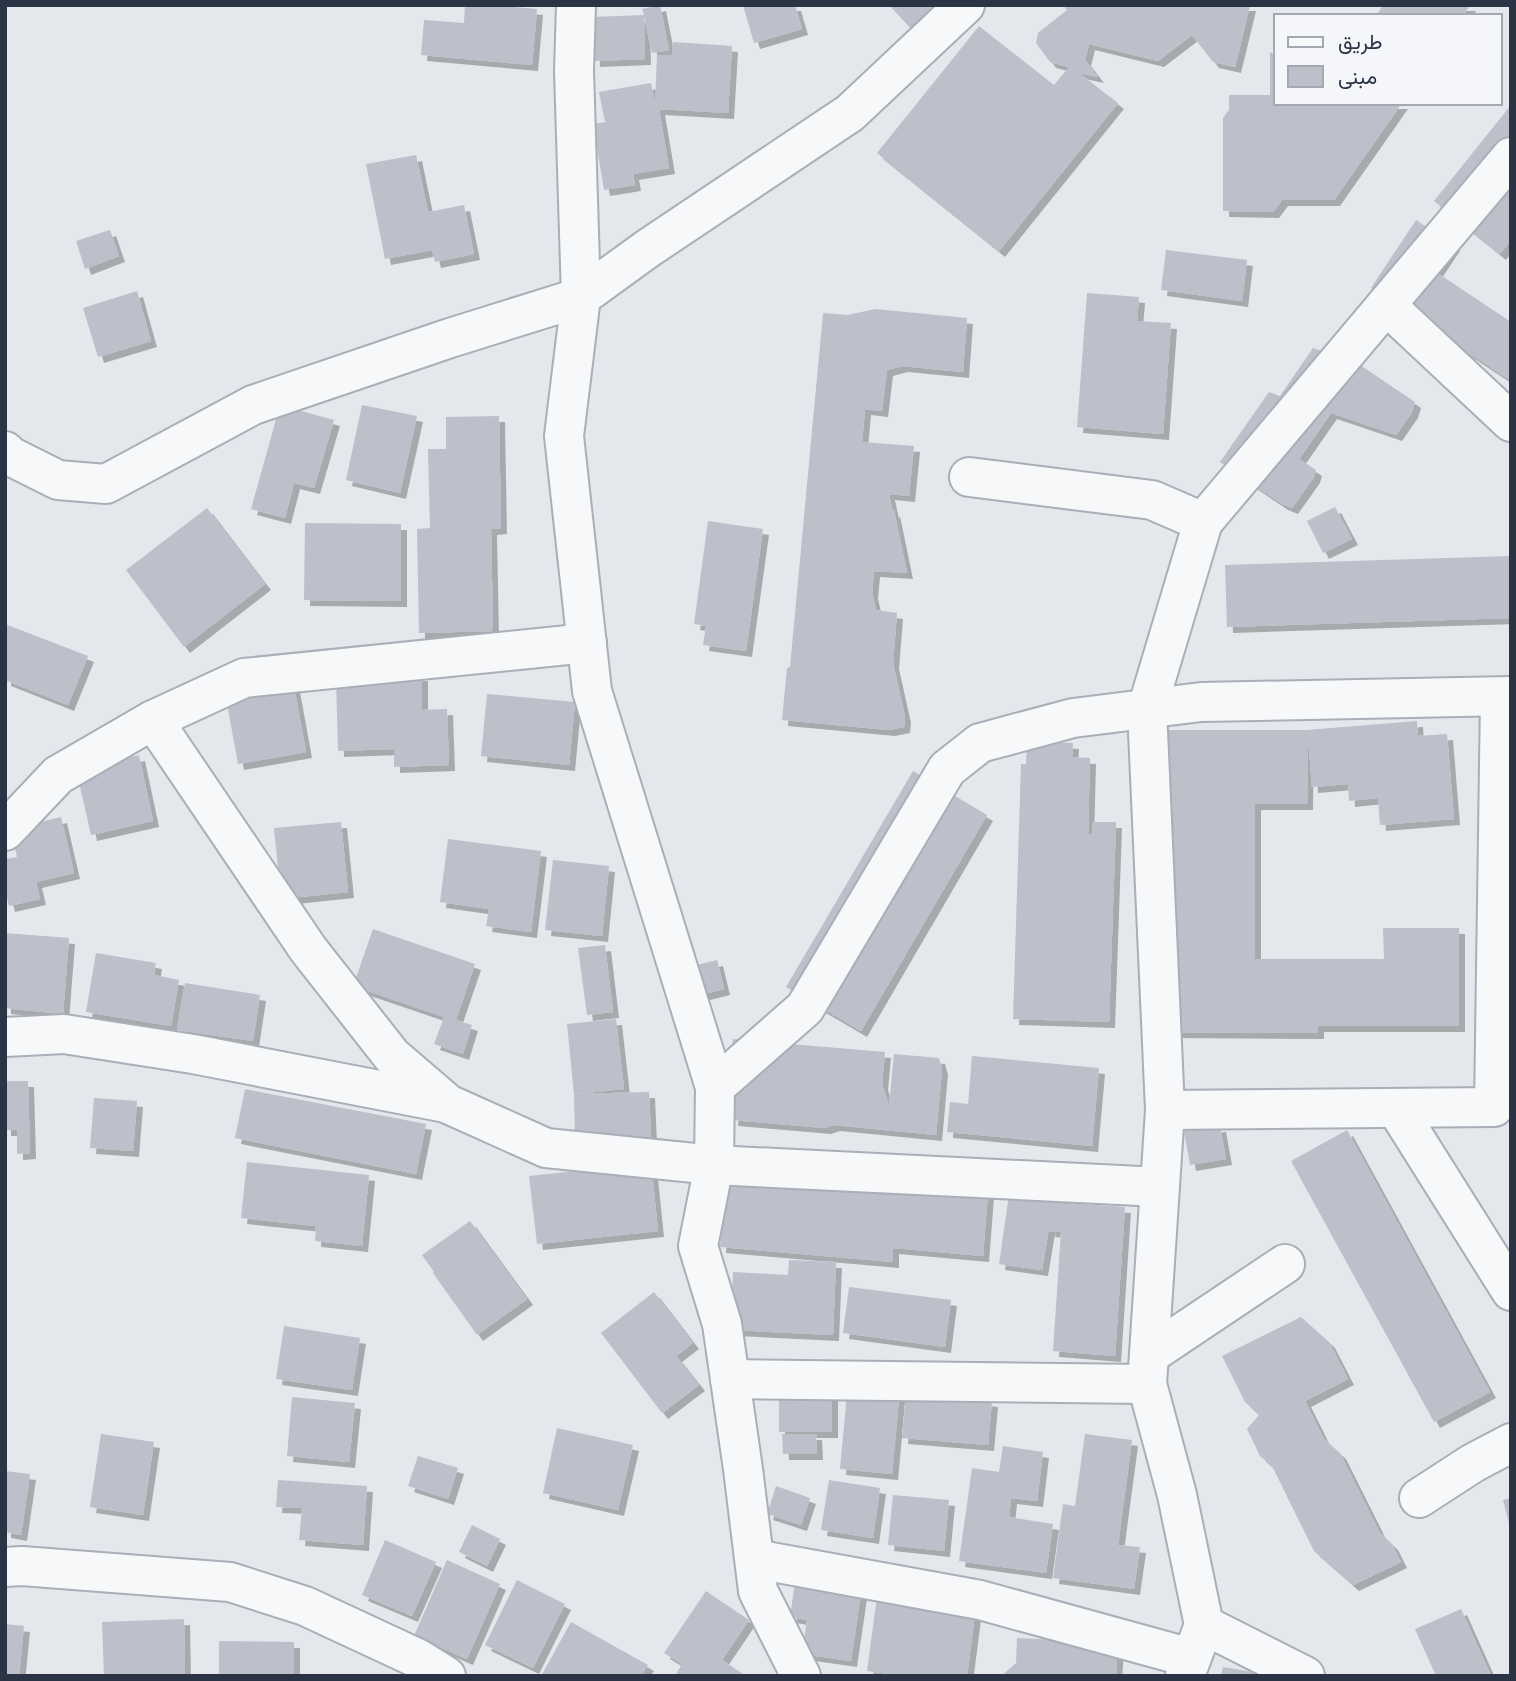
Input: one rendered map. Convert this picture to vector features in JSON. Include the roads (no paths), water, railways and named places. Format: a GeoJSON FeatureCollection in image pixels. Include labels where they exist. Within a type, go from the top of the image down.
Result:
{"type":"FeatureCollection","features":[{"type":"Feature","properties":{"kind":"street"},"geometry":{"type":"LineString","coordinates":[[576,5],[574,71],[581,297],[564,436],[592,691],[715,1087],[714,1165],[698,1246],[722,1324],[758,1591],[801,1676]]}},
{"type":"Feature","properties":{"kind":"street"},"geometry":{"type":"LineString","coordinates":[[5,451],[58,480],[106,484],[253,405],[581,297],[647,249],[850,113],[965,5]]}},
{"type":"Feature","properties":{"kind":"street"},"geometry":{"type":"LineString","coordinates":[[1193,1653],[1177,1495],[1148,1370],[1165,1110],[1147,709],[1203,522],[1511,157]]}},
{"type":"Feature","properties":{"kind":"street"},"geometry":{"type":"LineString","coordinates":[[1386,305],[1511,422]]}},
{"type":"Feature","properties":{"kind":"street"},"geometry":{"type":"LineString","coordinates":[[969,477],[1152,500],[1203,522]]}},
{"type":"Feature","properties":{"kind":"street"},"geometry":{"type":"LineString","coordinates":[[5,831],[58,775],[153,720],[244,678],[587,643]]}},
{"type":"Feature","properties":{"kind":"street"},"geometry":{"type":"LineString","coordinates":[[715,1087],[806,1008],[947,769],[980,743],[1073,719],[1201,702],[1505,697],[1494,1107],[1165,1110]]}},
{"type":"Feature","properties":{"kind":"street"},"geometry":{"type":"LineString","coordinates":[[153,720],[308,949],[392,1056],[448,1104]]}},
{"type":"Feature","properties":{"kind":"street"},"geometry":{"type":"LineString","coordinates":[[5,1037],[64,1034],[193,1054],[448,1104],[545,1148],[714,1165],[1160,1187]]}},
{"type":"Feature","properties":{"kind":"street"},"geometry":{"type":"LineString","coordinates":[[1396,1108],[1511,1291]]}},
{"type":"Feature","properties":{"kind":"street"},"geometry":{"type":"LineString","coordinates":[[730,1379],[1148,1370],[1285,1264]]}},
{"type":"Feature","properties":{"kind":"street"},"geometry":{"type":"LineString","coordinates":[[1419,1498],[1473,1463],[1511,1443]]}},
{"type":"Feature","properties":{"kind":"street"},"geometry":{"type":"LineString","coordinates":[[755,1559],[980,1600],[1193,1653],[1305,1676]]}},
{"type":"Feature","properties":{"kind":"street"},"geometry":{"type":"LineString","coordinates":[[5,1567],[22,1566],[230,1582],[305,1606],[419,1659],[446,1676]]}}]}
